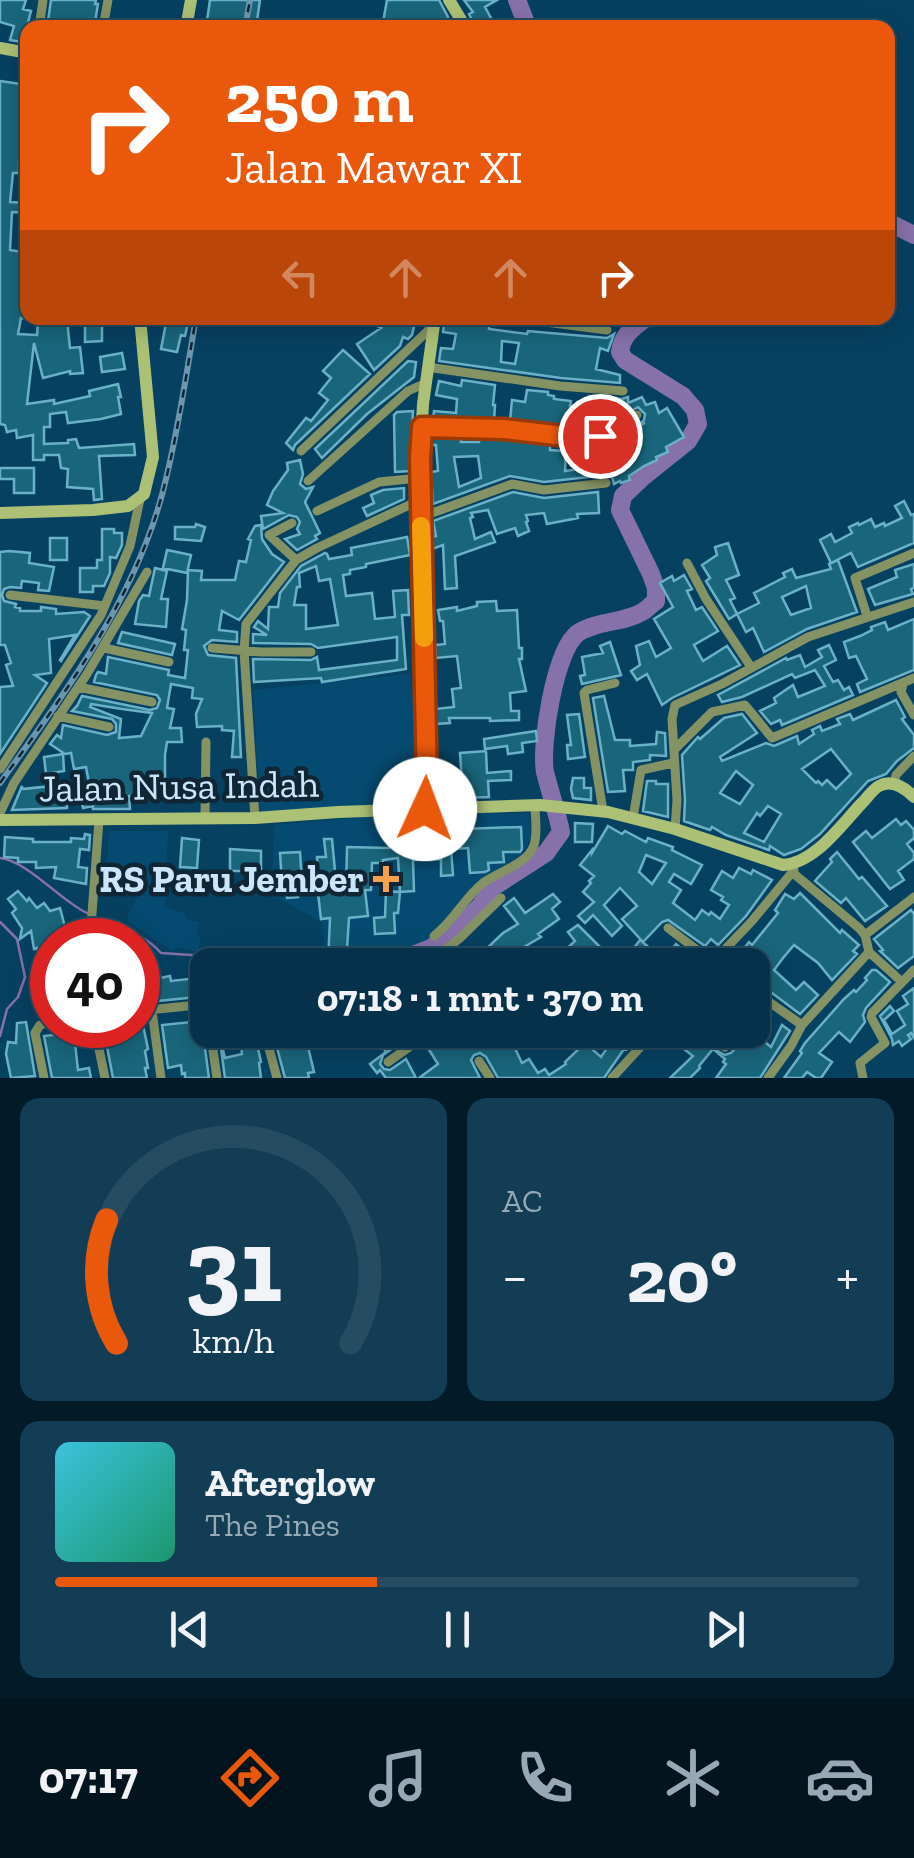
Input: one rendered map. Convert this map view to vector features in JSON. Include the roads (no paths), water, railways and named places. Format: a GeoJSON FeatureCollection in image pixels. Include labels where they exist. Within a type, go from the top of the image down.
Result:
{"type":"FeatureCollection","features":[{"type":"Feature","properties":{"kind":"main road"},"geometry":{"type":"LineString","coordinates":[[0,512],[128,506],[144,494],[153,457],[141,325]]}},
{"type":"Feature","properties":{"kind":"main road"},"geometry":{"type":"LineString","coordinates":[[425,809],[420,478],[433,325]]}},
{"type":"Feature","properties":{"kind":"main road"},"geometry":{"type":"LineString","coordinates":[[795,868],[878,786],[894,784],[914,798]]}},
{"type":"Feature","properties":{"kind":"main road","name":"Jalan Nusa Indah"},"geometry":{"type":"LineString","coordinates":[[0,816],[99,820],[255,818],[538,805],[633,818],[795,868]]}},
{"type":"Feature","properties":{"kind":"street"},"geometry":{"type":"LineString","coordinates":[[301,451],[430,325]]}},
{"type":"Feature","properties":{"kind":"street"},"geometry":{"type":"LineString","coordinates":[[569,325],[608,330]]}},
{"type":"Feature","properties":{"kind":"street"},"geometry":{"type":"LineString","coordinates":[[428,367],[560,386],[623,390]]}},
{"type":"Feature","properties":{"kind":"street"},"geometry":{"type":"LineString","coordinates":[[308,481],[408,391],[426,383]]}},
{"type":"Feature","properties":{"kind":"street"},"geometry":{"type":"LineString","coordinates":[[422,427],[504,429],[582,438],[609,432],[636,415]]}},
{"type":"Feature","properties":{"kind":"street"},"geometry":{"type":"LineString","coordinates":[[317,510],[379,482],[420,478]]}},
{"type":"Feature","properties":{"kind":"street"},"geometry":{"type":"LineString","coordinates":[[421,517],[512,484],[544,490],[606,483]]}},
{"type":"Feature","properties":{"kind":"street"},"geometry":{"type":"LineString","coordinates":[[0,769],[101,615],[130,546],[140,499]]}},
{"type":"Feature","properties":{"kind":"street"},"geometry":{"type":"LineString","coordinates":[[255,818],[244,650],[246,624],[296,560],[420,500]]}},
{"type":"Feature","properties":{"kind":"street"},"geometry":{"type":"LineString","coordinates":[[292,523],[268,535],[296,560]]}},
{"type":"Feature","properties":{"kind":"street"},"geometry":{"type":"LineString","coordinates":[[867,616],[855,578],[914,553]]}},
{"type":"Feature","properties":{"kind":"street"},"geometry":{"type":"LineString","coordinates":[[687,564],[750,667]]}},
{"type":"Feature","properties":{"kind":"street"},"geometry":{"type":"LineString","coordinates":[[0,816],[14,783],[104,648],[147,572]]}},
{"type":"Feature","properties":{"kind":"street"},"geometry":{"type":"LineString","coordinates":[[10,596],[105,606]]}},
{"type":"Feature","properties":{"kind":"street"},"geometry":{"type":"LineString","coordinates":[[675,829],[675,705],[808,637],[914,602]]}},
{"type":"Feature","properties":{"kind":"street"},"geometry":{"type":"LineString","coordinates":[[104,648],[169,662]]}},
{"type":"Feature","properties":{"kind":"street"},"geometry":{"type":"LineString","coordinates":[[212,648],[312,652]]}},
{"type":"Feature","properties":{"kind":"street"},"geometry":{"type":"LineString","coordinates":[[674,750],[712,712],[745,705],[772,738],[914,678]]}},
{"type":"Feature","properties":{"kind":"street"},"geometry":{"type":"LineString","coordinates":[[603,812],[584,694],[615,683]]}},
{"type":"Feature","properties":{"kind":"street"},"geometry":{"type":"LineString","coordinates":[[903,684],[901,692],[914,715]]}},
{"type":"Feature","properties":{"kind":"street"},"geometry":{"type":"LineString","coordinates":[[78,687],[152,702]]}},
{"type":"Feature","properties":{"kind":"street"},"geometry":{"type":"LineString","coordinates":[[58,716],[109,727]]}},
{"type":"Feature","properties":{"kind":"street"},"geometry":{"type":"LineString","coordinates":[[205,817],[206,742]]}},
{"type":"Feature","properties":{"kind":"street"},"geometry":{"type":"LineString","coordinates":[[894,784],[896,775],[914,756]]}},
{"type":"Feature","properties":{"kind":"street"},"geometry":{"type":"LineString","coordinates":[[633,818],[641,770],[673,763]]}},
{"type":"Feature","properties":{"kind":"street"},"geometry":{"type":"LineString","coordinates":[[434,936],[482,886],[531,852],[538,805]]}},
{"type":"Feature","properties":{"kind":"street"},"geometry":{"type":"LineString","coordinates":[[91,918],[99,820]]}},
{"type":"Feature","properties":{"kind":"street"},"geometry":{"type":"LineString","coordinates":[[727,948],[795,868],[866,935],[869,952],[902,982]]}},
{"type":"Feature","properties":{"kind":"street"},"geometry":{"type":"LineString","coordinates":[[448,948],[496,902],[482,886]]}},
{"type":"Feature","properties":{"kind":"street"},"geometry":{"type":"LineString","coordinates":[[866,935],[914,897]]}},
{"type":"Feature","properties":{"kind":"street"},"geometry":{"type":"LineString","coordinates":[[668,928],[693,948]]}},
{"type":"Feature","properties":{"kind":"street"},"geometry":{"type":"LineString","coordinates":[[768,1078],[802,1025],[869,952]]}},
{"type":"Feature","properties":{"kind":"street"},"geometry":{"type":"LineString","coordinates":[[862,1078],[860,1062],[885,1043],[872,1013],[914,970]]}},
{"type":"Feature","properties":{"kind":"street"},"geometry":{"type":"LineString","coordinates":[[770,1003],[802,1025]]}},
{"type":"Feature","properties":{"kind":"street"},"geometry":{"type":"LineString","coordinates":[[160,1010],[190,1007]]}},
{"type":"Feature","properties":{"kind":"street"},"geometry":{"type":"LineString","coordinates":[[38,1048],[44,1078]]}},
{"type":"Feature","properties":{"kind":"street"},"geometry":{"type":"LineString","coordinates":[[99,1048],[105,1078]]}},
{"type":"Feature","properties":{"kind":"street"},"geometry":{"type":"LineString","coordinates":[[157,1048],[161,1078]]}},
{"type":"Feature","properties":{"kind":"street"},"geometry":{"type":"LineString","coordinates":[[213,1048],[218,1078]]}},
{"type":"Feature","properties":{"kind":"street"},"geometry":{"type":"LineString","coordinates":[[269,1048],[278,1078]]}},
{"type":"Feature","properties":{"kind":"street"},"geometry":{"type":"LineString","coordinates":[[388,1062],[408,1048]]}},
{"type":"Feature","properties":{"kind":"street"},"geometry":{"type":"LineString","coordinates":[[612,1078],[640,1048]]}},
{"type":"Feature","properties":{"kind":"street"},"geometry":{"type":"LineString","coordinates":[[479,1061],[490,1078]]}},
{"type":"Feature","properties":{"kind":"waterway"},"geometry":{"type":"LineString","coordinates":[[517,0],[525,20]]}},
{"type":"Feature","properties":{"kind":"waterway"},"geometry":{"type":"LineString","coordinates":[[895,226],[914,235]]}},
{"type":"Feature","properties":{"kind":"waterway"},"geometry":{"type":"LineString","coordinates":[[431,948],[454,932],[492,888],[546,853],[561,832],[544,759],[551,698],[570,642],[578,633],[637,615],[656,601],[651,574],[620,510],[623,496],[688,441],[698,424],[695,410],[683,396],[625,360],[620,352],[626,336],[638,325]]}},
{"type":"Feature","properties":{"kind":"waterway"},"geometry":{"type":"LineString","coordinates":[[0,858],[21,866],[75,906],[135,934],[161,953],[190,955]]}},
{"type":"Feature","properties":{"kind":"waterway"},"geometry":{"type":"LineString","coordinates":[[0,922],[17,939],[25,977],[18,997],[7,1009],[0,1036]]}},
{"type":"Feature","properties":{"kind":"railway"},"geometry":{"type":"LineString","coordinates":[[246,20],[250,0]]}},
{"type":"Feature","properties":{"kind":"railway"},"geometry":{"type":"LineString","coordinates":[[0,783],[95,644],[135,570],[163,491],[195,325]]}},
{"type":"Feature","properties":{"kind":"place","name":"RS Paru Jember"},"geometry":{"type":"Point","coordinates":[386,879]}}]}
